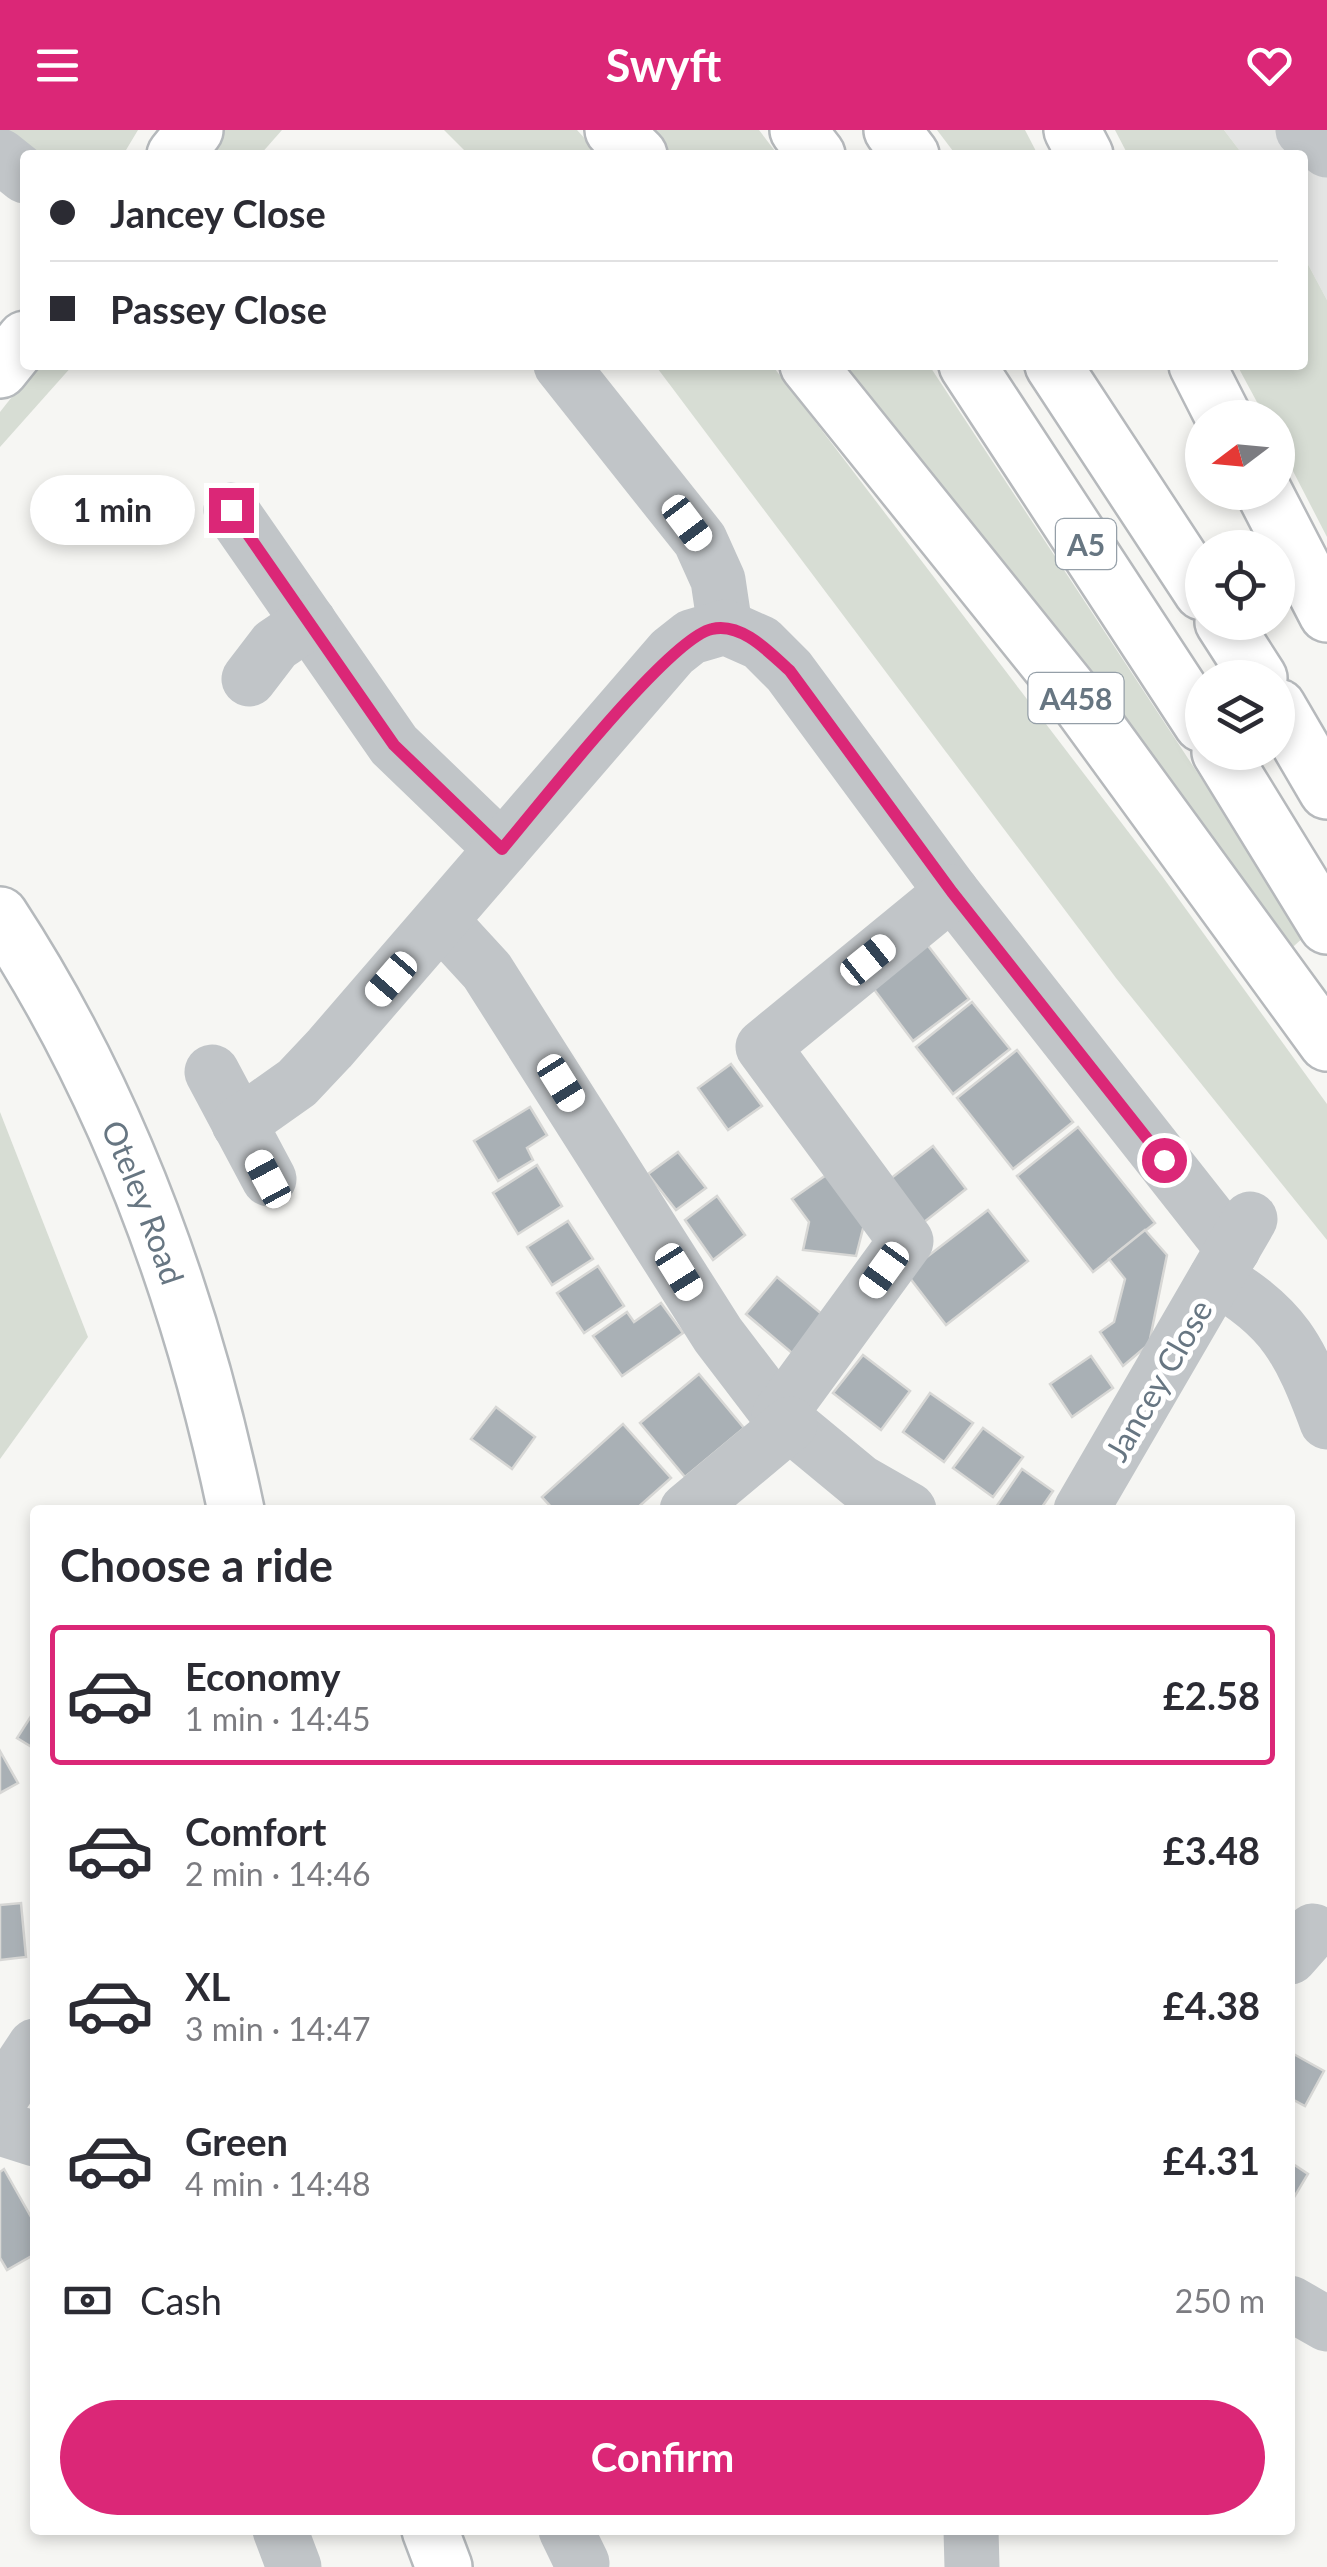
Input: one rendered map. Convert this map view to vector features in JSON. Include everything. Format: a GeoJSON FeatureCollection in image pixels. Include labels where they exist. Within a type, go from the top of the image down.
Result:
{"type":"FeatureCollection","features":[{"type":"Feature","properties":{"kind":"main road"},"geometry":{"type":"LineString","coordinates":[[179,150],[195,130]]}},
{"type":"Feature","properties":{"kind":"main road"},"geometry":{"type":"LineString","coordinates":[[613,130],[634,150]]}},
{"type":"Feature","properties":{"kind":"main road"},"geometry":{"type":"LineString","coordinates":[[0,370],[20,346]]}},
{"type":"Feature","properties":{"kind":"main road","name":"A458"},"geometry":{"type":"LineString","coordinates":[[812,370],[1072,693],[1327,1043]]}},
{"type":"Feature","properties":{"kind":"main road","name":"A5"},"geometry":{"type":"LineString","coordinates":[[970,370],[1185,698]]}},
{"type":"Feature","properties":{"kind":"main road","name":"A5"},"geometry":{"type":"LineString","coordinates":[[1055,370],[1185,566]]}},
{"type":"Feature","properties":{"kind":"main road"},"geometry":{"type":"LineString","coordinates":[[1199,370],[1214,400]]}},
{"type":"Feature","properties":{"kind":"main road"},"geometry":{"type":"LineString","coordinates":[[1273,510],[1327,614]]}},
{"type":"Feature","properties":{"kind":"main road"},"geometry":{"type":"LineString","coordinates":[[1295,736],[1327,790]]}},
{"type":"Feature","properties":{"kind":"main road"},"geometry":{"type":"LineString","coordinates":[[1231,770],[1327,926]]}},
{"type":"Feature","properties":{"kind":"main road","name":"Oteley Road"},"geometry":{"type":"LineString","coordinates":[[0,915],[79,1056],[139,1180],[202,1360],[235,1505]]}},
{"type":"Feature","properties":{"kind":"main road"},"geometry":{"type":"LineString","coordinates":[[432,2535],[444,2567]]}},
{"type":"Feature","properties":{"kind":"street"},"geometry":{"type":"LineString","coordinates":[[1304,130],[1327,150]]}},
{"type":"Feature","properties":{"kind":"street"},"geometry":{"type":"LineString","coordinates":[[0,156],[20,172]]}},
{"type":"Feature","properties":{"kind":"street"},"geometry":{"type":"LineString","coordinates":[[564,370],[700,540],[718,580],[725,628]]}},
{"type":"Feature","properties":{"kind":"street"},"geometry":{"type":"LineString","coordinates":[[231,510],[394,745],[502,849]]}},
{"type":"Feature","properties":{"kind":"street"},"geometry":{"type":"LineString","coordinates":[[249,679],[275,645],[309,622]]}},
{"type":"Feature","properties":{"kind":"street"},"geometry":{"type":"LineString","coordinates":[[239,1124],[297,1083],[442,922],[672,652],[691,637],[725,628],[760,643],[790,671],[949,910],[1118,1101],[1234,1247],[1261,1304],[1309,1374],[1327,1422]]}},
{"type":"Feature","properties":{"kind":"street"},"geometry":{"type":"LineString","coordinates":[[692,1505],[785,1420],[906,1240],[762,1046],[949,910]]}},
{"type":"Feature","properties":{"kind":"street"},"geometry":{"type":"LineString","coordinates":[[442,922],[487,971],[718,1335],[785,1420],[860,1482],[900,1505]]}},
{"type":"Feature","properties":{"kind":"street"},"geometry":{"type":"LineString","coordinates":[[212,1072],[268,1179]]}},
{"type":"Feature","properties":{"kind":"street","name":"Jancey Close"},"geometry":{"type":"LineString","coordinates":[[1084,1505],[1234,1247]]}},
{"type":"Feature","properties":{"kind":"street"},"geometry":{"type":"LineString","coordinates":[[0,2099],[30,2054]]}},
{"type":"Feature","properties":{"kind":"street"},"geometry":{"type":"LineString","coordinates":[[0,2128],[30,2137]]}},
{"type":"Feature","properties":{"kind":"street"},"geometry":{"type":"LineString","coordinates":[[1295,2305],[1327,2324]]}},
{"type":"Feature","properties":{"kind":"street"},"geometry":{"type":"LineString","coordinates":[[282,2535],[294,2567]]}},
{"type":"Feature","properties":{"kind":"shaded area"},"geometry":{"type":"Polygon","coordinates":[[[7,130],[138,130],[126,150],[33,150],[7,130]]]}},
{"type":"Feature","properties":{"kind":"shaded area"},"geometry":{"type":"Polygon","coordinates":[[[222,130],[282,130],[264,150],[205,150],[222,130]]]}},
{"type":"Feature","properties":{"kind":"shaded area"},"geometry":{"type":"Polygon","coordinates":[[[444,130],[577,130],[595,150],[464,150],[444,130]]]}},
{"type":"Feature","properties":{"kind":"shaded area"},"geometry":{"type":"Polygon","coordinates":[[[641,130],[759,130],[774,150],[660,150],[641,130]]]}},
{"type":"Feature","properties":{"kind":"shaded area"},"geometry":{"type":"Polygon","coordinates":[[[937,130],[1025,130],[1035,150],[952,150],[937,130]]]}},
{"type":"Feature","properties":{"kind":"shaded area"},"geometry":{"type":"Polygon","coordinates":[[[1115,130],[1224,130],[1239,150],[1125,150],[1115,130]]]}},
{"type":"Feature","properties":{"kind":"shaded area"},"geometry":{"type":"Polygon","coordinates":[[[1224,130],[1327,130],[1327,300],[1308,264],[1308,150],[1239,150],[1224,130]]]}},
{"type":"Feature","properties":{"kind":"shaded area"},"geometry":{"type":"Polygon","coordinates":[[[1308,264],[1327,300],[1327,537],[1295,475],[1295,400],[1256,400],[1240,370],[1308,370],[1308,264]]]}},
{"type":"Feature","properties":{"kind":"shaded area"},"geometry":{"type":"Polygon","coordinates":[[[33,370],[69,370],[0,447],[0,412],[33,370]]]}},
{"type":"Feature","properties":{"kind":"shaded area"},"geometry":{"type":"Polygon","coordinates":[[[659,370],[776,370],[1162,876],[1327,1104],[1327,1240],[1116,978],[659,370]]]}},
{"type":"Feature","properties":{"kind":"shaded area"},"geometry":{"type":"Polygon","coordinates":[[[844,370],[932,370],[1185,754],[1185,770],[1196,770],[1305,936],[1284,955],[844,370]]]}},
{"type":"Feature","properties":{"kind":"shaded area"},"geometry":{"type":"Polygon","coordinates":[[[0,1112],[88,1337],[0,1459],[0,1112]]]}},
{"type":"Feature","properties":{"kind":"building"},"geometry":{"type":"Polygon","coordinates":[[[922,938],[969,999],[913,1041],[867,980],[922,938]]]}},
{"type":"Feature","properties":{"kind":"building"},"geometry":{"type":"Polygon","coordinates":[[[972,1002],[1010,1049],[953,1094],[916,1047],[972,1002]]]}},
{"type":"Feature","properties":{"kind":"building"},"geometry":{"type":"Polygon","coordinates":[[[1017,1050],[1073,1122],[1013,1169],[957,1098],[1017,1050]]]}},
{"type":"Feature","properties":{"kind":"building"},"geometry":{"type":"Polygon","coordinates":[[[731,1064],[762,1106],[728,1130],[698,1088],[731,1064]]]}},
{"type":"Feature","properties":{"kind":"building"},"geometry":{"type":"Polygon","coordinates":[[[530,1107],[547,1135],[527,1148],[533,1160],[498,1181],[474,1141],[530,1107]]]}},
{"type":"Feature","properties":{"kind":"building"},"geometry":{"type":"Polygon","coordinates":[[[1078,1127],[1155,1223],[1093,1272],[1017,1176],[1078,1127]]]}},
{"type":"Feature","properties":{"kind":"building"},"geometry":{"type":"Polygon","coordinates":[[[933,1146],[966,1189],[914,1230],[881,1186],[933,1146]]]}},
{"type":"Feature","properties":{"kind":"building"},"geometry":{"type":"Polygon","coordinates":[[[678,1152],[706,1188],[676,1210],[648,1174],[678,1152]]]}},
{"type":"Feature","properties":{"kind":"building"},"geometry":{"type":"Polygon","coordinates":[[[537,1165],[562,1206],[518,1234],[493,1193],[537,1165]]]}},
{"type":"Feature","properties":{"kind":"building"},"geometry":{"type":"Polygon","coordinates":[[[839,1166],[868,1209],[856,1256],[803,1250],[809,1222],[792,1199],[839,1166]]]}},
{"type":"Feature","properties":{"kind":"building"},"geometry":{"type":"Polygon","coordinates":[[[717,1196],[745,1235],[713,1260],[685,1220],[717,1196]]]}},
{"type":"Feature","properties":{"kind":"building"},"geometry":{"type":"Polygon","coordinates":[[[988,1210],[1028,1261],[946,1325],[906,1273],[988,1210]]]}},
{"type":"Feature","properties":{"kind":"building"},"geometry":{"type":"Polygon","coordinates":[[[568,1221],[593,1259],[552,1285],[527,1247],[568,1221]]]}},
{"type":"Feature","properties":{"kind":"building"},"geometry":{"type":"Polygon","coordinates":[[[1145,1230],[1167,1255],[1149,1344],[1123,1366],[1100,1332],[1114,1322],[1125,1279],[1109,1259],[1145,1230]]]}},
{"type":"Feature","properties":{"kind":"building"},"geometry":{"type":"Polygon","coordinates":[[[598,1266],[624,1306],[584,1333],[557,1293],[598,1266]]]}},
{"type":"Feature","properties":{"kind":"building"},"geometry":{"type":"Polygon","coordinates":[[[777,1277],[823,1315],[792,1353],[746,1314],[777,1277]]]}},
{"type":"Feature","properties":{"kind":"building"},"geometry":{"type":"Polygon","coordinates":[[[661,1303],[683,1333],[622,1376],[593,1336],[627,1312],[634,1322],[661,1303]]]}},
{"type":"Feature","properties":{"kind":"building"},"geometry":{"type":"Polygon","coordinates":[[[863,1355],[910,1391],[881,1430],[833,1393],[863,1355]]]}},
{"type":"Feature","properties":{"kind":"building"},"geometry":{"type":"Polygon","coordinates":[[[1091,1356],[1113,1388],[1072,1417],[1050,1384],[1091,1356]]]}},
{"type":"Feature","properties":{"kind":"building"},"geometry":{"type":"Polygon","coordinates":[[[699,1374],[744,1428],[685,1477],[640,1423],[699,1374]]]}},
{"type":"Feature","properties":{"kind":"building"},"geometry":{"type":"Polygon","coordinates":[[[930,1393],[973,1423],[944,1462],[903,1432],[930,1393]]]}},
{"type":"Feature","properties":{"kind":"building"},"geometry":{"type":"Polygon","coordinates":[[[496,1407],[535,1437],[512,1469],[471,1439],[496,1407]]]}},
{"type":"Feature","properties":{"kind":"building"},"geometry":{"type":"Polygon","coordinates":[[[623,1424],[671,1478],[641,1505],[549,1505],[542,1497],[623,1424]]]}},
{"type":"Feature","properties":{"kind":"building"},"geometry":{"type":"Polygon","coordinates":[[[983,1428],[1023,1457],[993,1497],[953,1468],[983,1428]]]}},
{"type":"Feature","properties":{"kind":"building"},"geometry":{"type":"Polygon","coordinates":[[[1022,1469],[1053,1491],[1043,1505],[997,1505],[1022,1469]]]}},
{"type":"Feature","properties":{"kind":"building"},"geometry":{"type":"Polygon","coordinates":[[[30,1718],[30,1746],[17,1738],[30,1718]]]}},
{"type":"Feature","properties":{"kind":"building"},"geometry":{"type":"Polygon","coordinates":[[[0,1751],[18,1783],[0,1793],[0,1751]]]}},
{"type":"Feature","properties":{"kind":"building"},"geometry":{"type":"Polygon","coordinates":[[[21,1903],[26,1957],[0,1960],[0,1905],[21,1903]]]}},
{"type":"Feature","properties":{"kind":"building"},"geometry":{"type":"Polygon","coordinates":[[[1295,2055],[1324,2071],[1305,2106],[1295,2101],[1295,2055]]]}},
{"type":"Feature","properties":{"kind":"building"},"geometry":{"type":"Polygon","coordinates":[[[1295,2165],[1308,2174],[1295,2196],[1295,2165]]]}},
{"type":"Feature","properties":{"kind":"building"},"geometry":{"type":"Polygon","coordinates":[[[4,2169],[30,2215],[30,2257],[7,2270],[0,2258],[0,2172],[4,2169]]]}},
{"type":"Feature","properties":{"kind":"route"},"geometry":{"type":"LineString","coordinates":[[231,510],[394,745],[502,849],[672,652],[691,637],[711,629],[725,628],[760,643],[790,671],[952,892],[1164,1160]]}}]}
